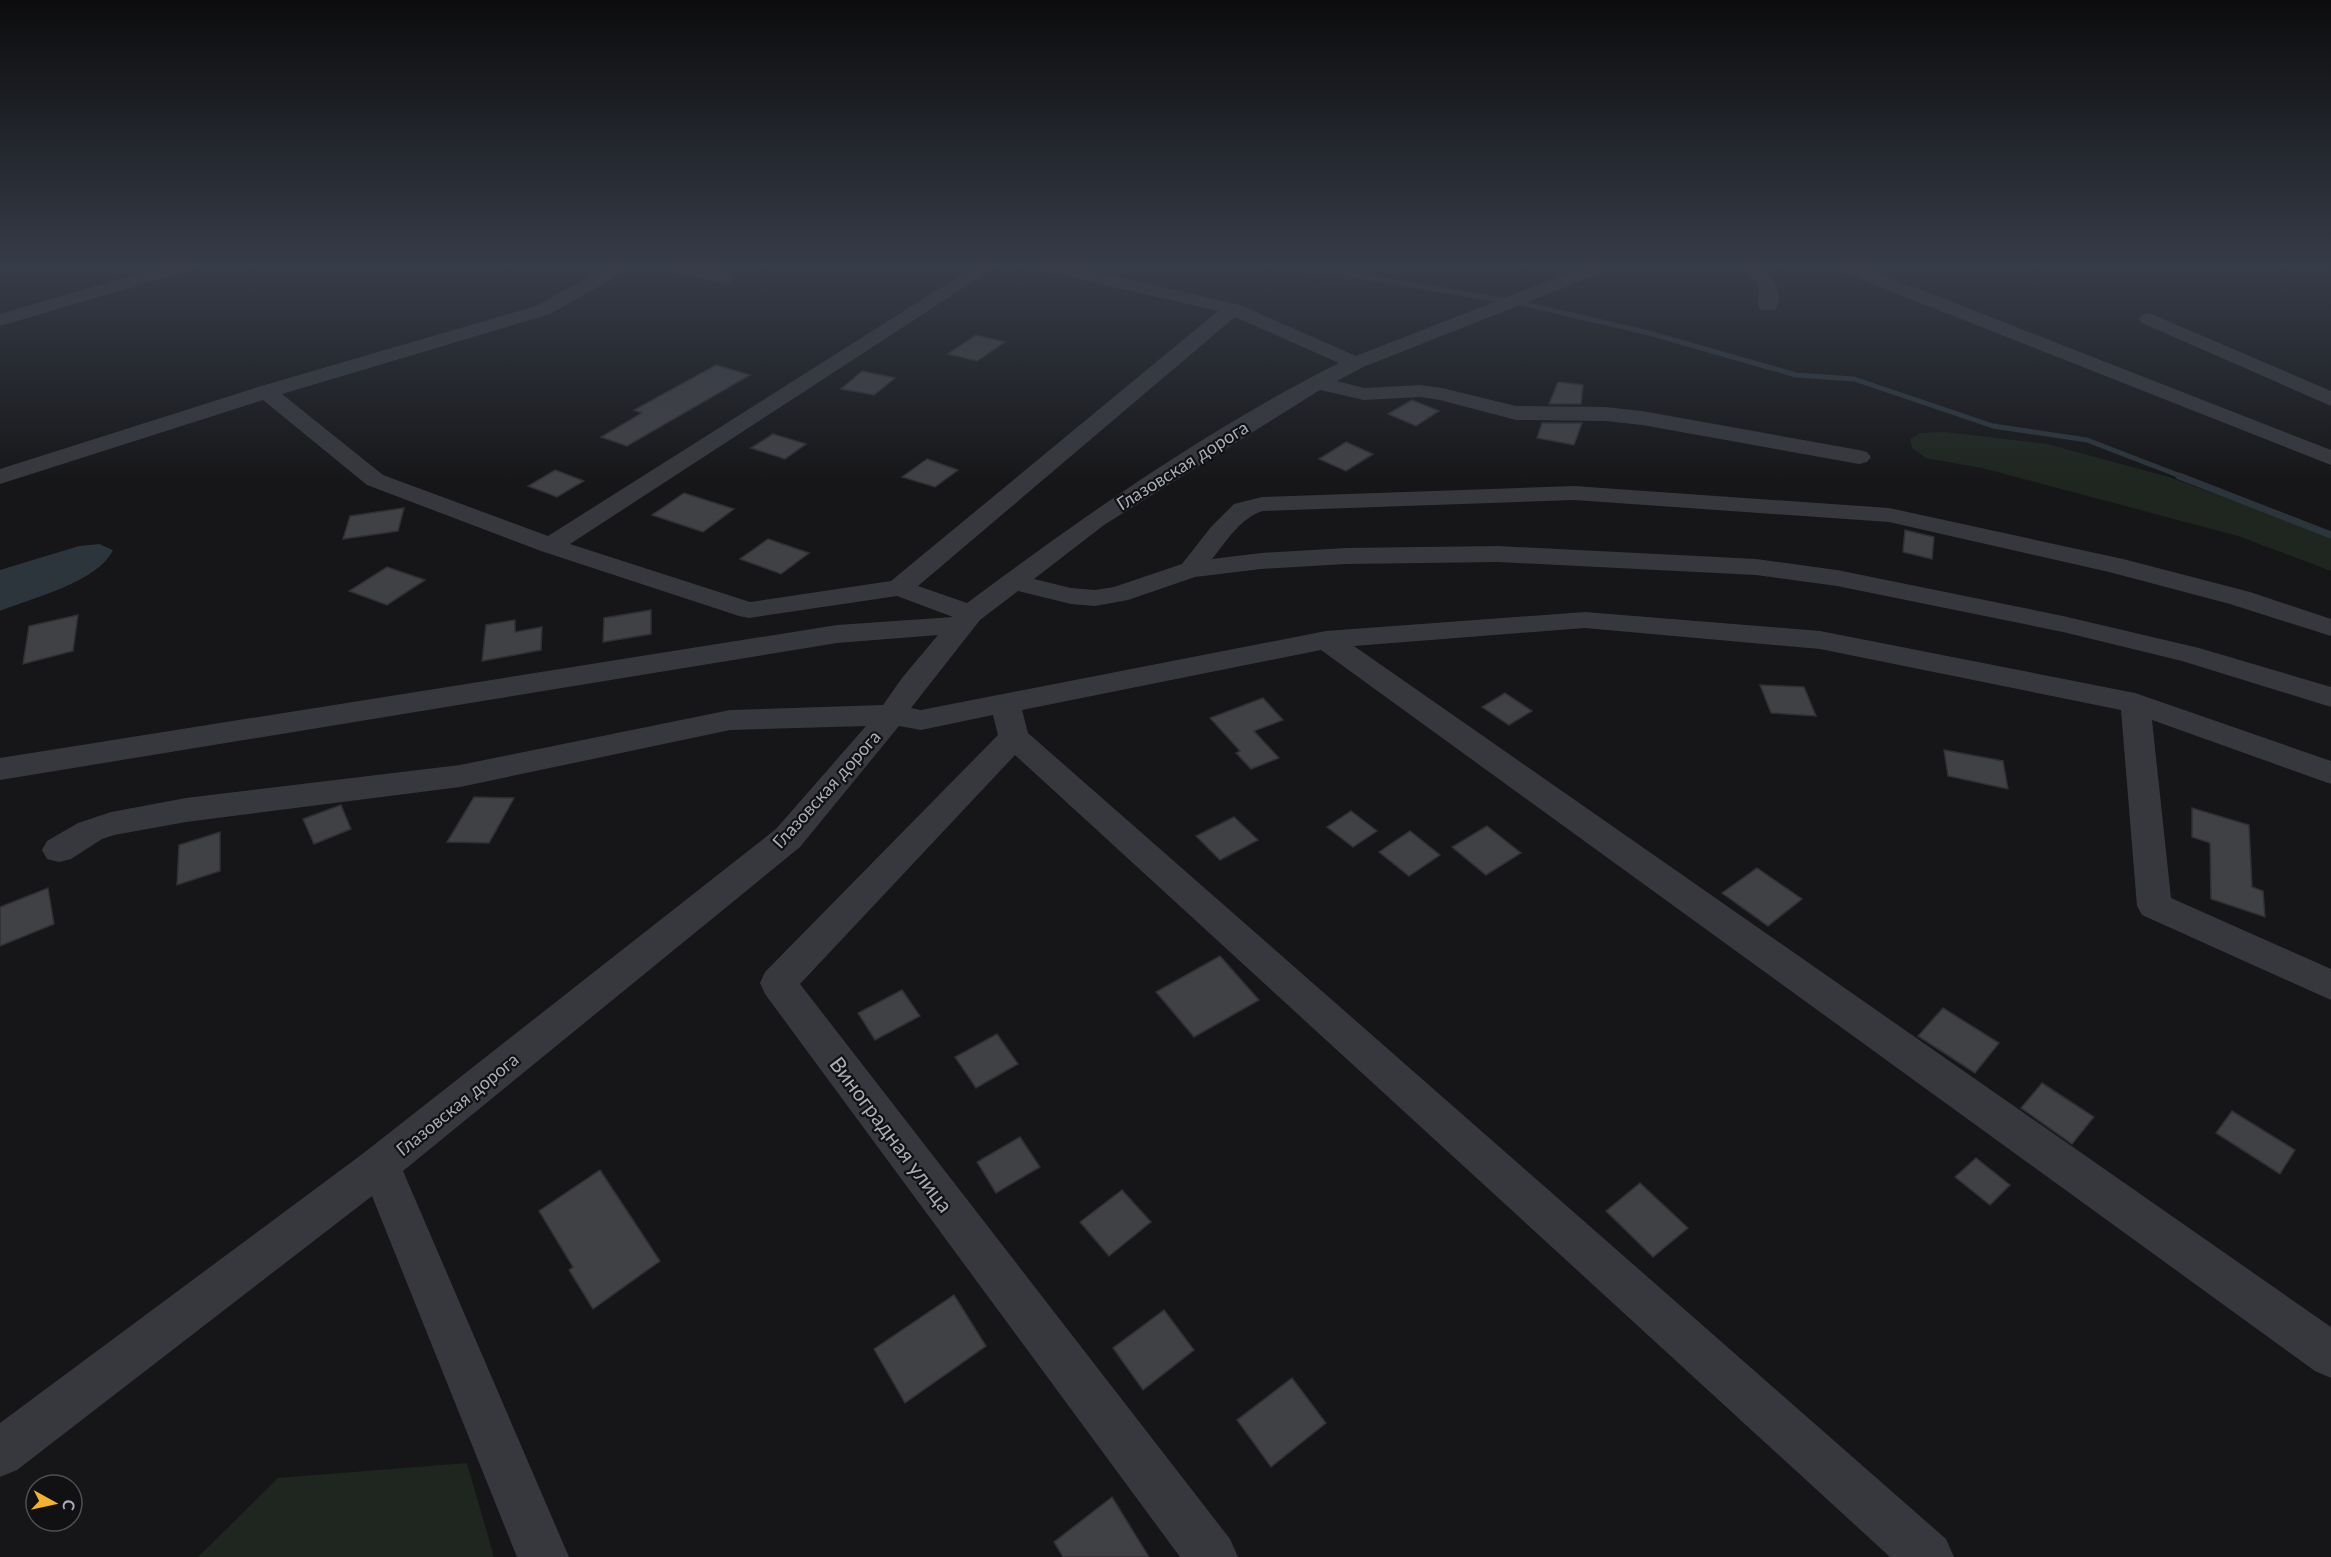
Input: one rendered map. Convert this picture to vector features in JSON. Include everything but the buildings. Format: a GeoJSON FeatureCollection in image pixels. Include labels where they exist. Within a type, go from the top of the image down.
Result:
{"type":"FeatureCollection","features":[{"type":"Feature","properties":{"kind":"street"},"geometry":{"type":"LineString","coordinates":[[0,477],[266,392],[446,339]]}},
{"type":"Feature","properties":{"kind":"street"},"geometry":{"type":"LineString","coordinates":[[550,546],[874,339]]}},
{"type":"Feature","properties":{"kind":"street"},"geometry":{"type":"LineString","coordinates":[[266,392],[375,480],[550,546],[749,610],[899,588],[1197,339]]}},
{"type":"Feature","properties":{"kind":"street"},"geometry":{"type":"LineString","coordinates":[[1301,339],[1356,363]]}},
{"type":"Feature","properties":{"kind":"street","name":"Глазовская дорога"},"geometry":{"type":"LineString","coordinates":[[0,1453],[380,1165],[788,838],[892,715],[912,685],[966,620],[1012,581],[1095,520],[1318,382],[1356,363],[1418,339]]}},
{"type":"Feature","properties":{"kind":"street"},"geometry":{"type":"LineString","coordinates":[[2028,339],[2331,458]]}},
{"type":"Feature","properties":{"kind":"street"},"geometry":{"type":"LineString","coordinates":[[2194,339],[2331,399]]}},
{"type":"Feature","properties":{"kind":"street"},"geometry":{"type":"LineString","coordinates":[[1318,382],[1364,394],[1420,391],[1442,394],[1516,413],[1605,414],[1642,418],[1859,457]]}},
{"type":"Feature","properties":{"kind":"street"},"geometry":{"type":"LineString","coordinates":[[1191,570],[1220,532],[1243,509],[1262,504],[1574,493],[1889,515],[2114,565],[2240,598],[2331,628]]}},
{"type":"Feature","properties":{"kind":"street"},"geometry":{"type":"LineString","coordinates":[[1012,581],[1071,596],[1095,598],[1119,594],[1191,570],[1261,561],[1346,556],[1498,554],[1756,567],[1837,578],[2063,624],[2189,654],[2331,697]]}},
{"type":"Feature","properties":{"kind":"street"},"geometry":{"type":"LineString","coordinates":[[899,588],[966,620]]}},
{"type":"Feature","properties":{"kind":"street"},"geometry":{"type":"LineString","coordinates":[[0,769],[837,634],[966,620]]}},
{"type":"Feature","properties":{"kind":"street"},"geometry":{"type":"LineString","coordinates":[[59,850],[90,831],[111,824],[186,810],[460,776],[730,720],[892,715],[921,720],[1010,720],[1326,640],[1585,620],[1820,640],[2135,703],[2331,773]]}},
{"type":"Feature","properties":{"kind":"street"},"geometry":{"type":"LineString","coordinates":[[1326,640],[2331,1355]]}},
{"type":"Feature","properties":{"kind":"street"},"geometry":{"type":"LineString","coordinates":[[2135,703],[2154,906],[2331,985]]}},
{"type":"Feature","properties":{"kind":"street"},"geometry":{"type":"LineString","coordinates":[[1010,720],[1928,1557]]}},
{"type":"Feature","properties":{"kind":"street","name":"Виноградная улица"},"geometry":{"type":"LineString","coordinates":[[1010,720],[778,983],[1212,1557]]}},
{"type":"Feature","properties":{"kind":"street"},"geometry":{"type":"LineString","coordinates":[[380,1165],[543,1557]]}},
{"type":"Feature","properties":{"kind":"shaded area"},"geometry":{"type":"Polygon","coordinates":[[[1946,432],[2047,444],[2169,477],[2325,535],[2331,539],[2331,571],[2238,536],[1982,468],[1926,458],[1912,448],[1910,439],[1920,433],[1946,432]]]}},
{"type":"Feature","properties":{"kind":"shaded area"},"geometry":{"type":"Polygon","coordinates":[[[99,544],[113,550],[94,571],[63,588],[0,611],[0,570],[79,546],[99,544]]]}},
{"type":"Feature","properties":{"kind":"shaded area"},"geometry":{"type":"Polygon","coordinates":[[[467,1463],[494,1557],[198,1557],[278,1478],[467,1463]]]}},
{"type":"Feature","properties":{"kind":"waterway"},"geometry":{"type":"LineString","coordinates":[[1668,339],[1796,375],[1854,379],[1993,426],[2087,440],[2183,477]]}},
{"type":"Feature","properties":{"kind":"waterway"},"geometry":{"type":"LineString","coordinates":[[2179,476],[2331,535]]}}]}
